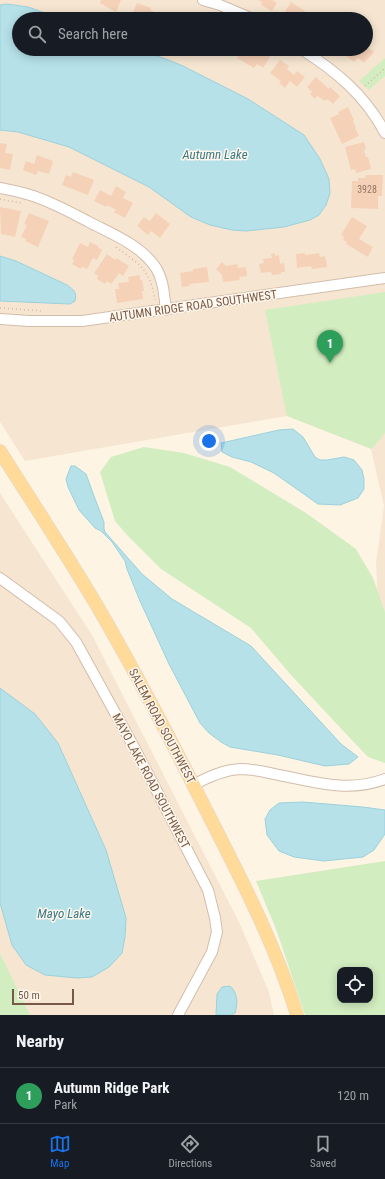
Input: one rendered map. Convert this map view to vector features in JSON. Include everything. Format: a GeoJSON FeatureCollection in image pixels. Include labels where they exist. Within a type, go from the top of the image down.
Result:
{"type":"FeatureCollection","features":[{"type":"Feature","properties":{"kind":"main road","name":"SALEM ROAD SOUTHWEST"},"geometry":{"type":"LineString","coordinates":[[0,451],[105,620],[193,784],[244,883],[265,929],[284,976],[297,1015]]}},
{"type":"Feature","properties":{"kind":"street"},"geometry":{"type":"LineString","coordinates":[[203,0],[220,4],[238,12]]}},
{"type":"Feature","properties":{"kind":"street"},"geometry":{"type":"LineString","coordinates":[[311,56],[330,69],[354,90],[374,113],[385,133]]}},
{"type":"Feature","properties":{"kind":"street"},"geometry":{"type":"LineString","coordinates":[[0,188],[44,200],[76,215],[131,245],[148,259],[157,270],[162,284],[166,310]]}},
{"type":"Feature","properties":{"kind":"street","name":"AUTUMN RIDGE ROAD SOUTHWEST"},"geometry":{"type":"LineString","coordinates":[[0,319],[75,322],[385,278]]}},
{"type":"Feature","properties":{"kind":"street","name":"MAYO LAKE ROAD SOUTHWEST"},"geometry":{"type":"LineString","coordinates":[[0,578],[59,621],[76,642],[135,749],[208,890],[217,932],[212,952],[178,1015]]}},
{"type":"Feature","properties":{"kind":"street"},"geometry":{"type":"LineString","coordinates":[[193,784],[212,775],[239,769],[265,772],[323,784],[343,786],[360,786],[385,780]]}},
{"type":"Feature","properties":{"kind":"path"},"geometry":{"type":"LineString","coordinates":[[365,86],[385,68]]}},
{"type":"Feature","properties":{"kind":"path"},"geometry":{"type":"LineString","coordinates":[[0,199],[28,204]]}},
{"type":"Feature","properties":{"kind":"path"},"geometry":{"type":"LineString","coordinates":[[114,245],[148,273],[155,301]]}},
{"type":"Feature","properties":{"kind":"path"},"geometry":{"type":"LineString","coordinates":[[0,308],[43,311]]}},
{"type":"Feature","properties":{"kind":"shaded area"},"geometry":{"type":"Polygon","coordinates":[[[0,0],[385,0],[385,636],[379,621],[376,563],[384,506],[371,449],[287,416],[25,461],[0,422],[0,0]]]}},
{"type":"Feature","properties":{"kind":"shaded area"},"geometry":{"type":"Polygon","coordinates":[[[0,493],[92,635],[240,924],[269,992],[274,1015],[30,1015],[0,953],[0,493]]]}},
{"type":"Feature","properties":{"kind":"green space"},"geometry":{"type":"Polygon","coordinates":[[[385,58],[385,76],[369,90],[359,81],[385,58]]]}},
{"type":"Feature","properties":{"kind":"green space"},"geometry":{"type":"Polygon","coordinates":[[[385,292],[385,433],[372,449],[287,416],[265,310],[385,292]]]}},
{"type":"Feature","properties":{"kind":"green space"},"geometry":{"type":"Polygon","coordinates":[[[144,447],[184,453],[230,467],[306,513],[356,549],[373,578],[385,612],[385,763],[368,757],[291,675],[251,628],[161,569],[115,521],[100,472],[111,457],[144,447]]]}},
{"type":"Feature","properties":{"kind":"green space"},"geometry":{"type":"Polygon","coordinates":[[[385,861],[385,1015],[305,1015],[276,929],[256,881],[385,861]]]}},
{"type":"Feature","properties":{"kind":"green space"},"geometry":{"type":"Polygon","coordinates":[[[0,953],[30,1015],[0,1015],[0,953]]]}},
{"type":"Feature","properties":{"kind":"water","name":"Autumn Lake"},"geometry":{"type":"Polygon","coordinates":[[[7,4],[28,7],[42,12],[12,12],[12,56],[157,56],[183,66],[248,99],[304,135],[320,159],[329,179],[330,193],[326,205],[319,215],[310,220],[284,227],[246,231],[232,230],[210,225],[191,217],[149,187],[69,147],[18,132],[0,130],[0,5],[7,4]]]}},
{"type":"Feature","properties":{"kind":"water"},"geometry":{"type":"Polygon","coordinates":[[[0,256],[16,261],[67,285],[76,295],[75,301],[70,304],[0,301],[0,256]]]}},
{"type":"Feature","properties":{"kind":"water"},"geometry":{"type":"Polygon","coordinates":[[[293,429],[303,437],[315,457],[320,460],[344,457],[354,460],[362,470],[364,479],[364,489],[358,498],[340,505],[318,504],[274,473],[251,462],[232,457],[222,452],[221,443],[279,430],[293,429]]]}},
{"type":"Feature","properties":{"kind":"water"},"geometry":{"type":"Polygon","coordinates":[[[71,466],[75,466],[86,474],[104,522],[105,532],[142,574],[172,599],[251,646],[341,744],[358,757],[349,764],[325,766],[278,755],[230,747],[209,733],[200,723],[169,664],[140,601],[125,561],[112,542],[101,531],[95,528],[79,510],[68,487],[66,479],[71,466]]]}},
{"type":"Feature","properties":{"kind":"water","name":"Mayo Lake"},"geometry":{"type":"Polygon","coordinates":[[[0,688],[35,714],[58,743],[106,850],[126,918],[125,937],[122,953],[109,967],[92,977],[77,978],[45,975],[26,965],[12,945],[0,903],[0,688]]]}},
{"type":"Feature","properties":{"kind":"water"},"geometry":{"type":"Polygon","coordinates":[[[303,802],[385,810],[385,834],[374,850],[363,857],[324,861],[294,857],[279,851],[267,835],[265,819],[270,810],[279,803],[303,802]]]}},
{"type":"Feature","properties":{"kind":"water"},"geometry":{"type":"Polygon","coordinates":[[[230,986],[235,992],[237,999],[235,1013],[232,1015],[216,1015],[217,994],[222,987],[230,986]]]}},
{"type":"Feature","properties":{"kind":"building"},"geometry":{"type":"Polygon","coordinates":[[[101,0],[121,0],[116,12],[100,3],[101,0]]]}},
{"type":"Feature","properties":{"kind":"building"},"geometry":{"type":"Polygon","coordinates":[[[257,0],[272,0],[277,3],[272,11],[261,5],[262,2],[257,0]]]}},
{"type":"Feature","properties":{"kind":"building"},"geometry":{"type":"Polygon","coordinates":[[[291,2],[305,11],[304,12],[285,12],[291,2]]]}},
{"type":"Feature","properties":{"kind":"building"},"geometry":{"type":"Polygon","coordinates":[[[137,3],[151,8],[150,10],[154,12],[133,12],[137,3]]]}},
{"type":"Feature","properties":{"kind":"building"},"geometry":{"type":"Polygon","coordinates":[[[238,56],[270,57],[263,68],[257,64],[254,68],[237,58],[238,56]]]}},
{"type":"Feature","properties":{"kind":"building"},"geometry":{"type":"Polygon","coordinates":[[[346,56],[370,56],[364,63],[358,58],[354,62],[346,56]]]}},
{"type":"Feature","properties":{"kind":"building"},"geometry":{"type":"Polygon","coordinates":[[[280,60],[289,66],[287,69],[294,75],[297,71],[305,77],[297,87],[290,81],[285,88],[279,83],[281,81],[270,73],[280,60]]]}},
{"type":"Feature","properties":{"kind":"building"},"geometry":{"type":"Polygon","coordinates":[[[316,77],[329,89],[330,87],[340,96],[333,104],[327,99],[325,101],[317,96],[315,99],[310,94],[312,92],[307,87],[316,77]]]}},
{"type":"Feature","properties":{"kind":"building"},"geometry":{"type":"Polygon","coordinates":[[[348,107],[359,136],[342,144],[330,118],[339,114],[338,112],[348,107]]]}},
{"type":"Feature","properties":{"kind":"building"},"geometry":{"type":"Polygon","coordinates":[[[364,142],[366,149],[364,150],[366,157],[368,157],[371,169],[356,173],[355,169],[351,170],[345,147],[364,142]]]}},
{"type":"Feature","properties":{"kind":"building"},"geometry":{"type":"Polygon","coordinates":[[[0,143],[7,144],[5,153],[13,154],[10,170],[0,168],[0,143]]]}},
{"type":"Feature","properties":{"kind":"building"},"geometry":{"type":"Polygon","coordinates":[[[37,155],[53,161],[49,174],[38,171],[36,175],[23,170],[26,161],[34,164],[37,155]]]}},
{"type":"Feature","properties":{"kind":"building"},"geometry":{"type":"Polygon","coordinates":[[[73,172],[94,180],[88,195],[62,185],[66,175],[71,177],[73,172]]]}},
{"type":"Feature","properties":{"kind":"building"},"geometry":{"type":"Polygon","coordinates":[[[366,175],[383,175],[382,196],[378,196],[378,209],[351,208],[352,181],[358,181],[358,178],[365,178],[366,175]]]}},
{"type":"Feature","properties":{"kind":"building"},"geometry":{"type":"Polygon","coordinates":[[[116,186],[126,192],[123,198],[133,203],[125,218],[114,212],[116,210],[107,205],[106,207],[94,201],[100,190],[111,196],[116,186]]]}},
{"type":"Feature","properties":{"kind":"building"},"geometry":{"type":"Polygon","coordinates":[[[0,207],[21,211],[15,237],[1,234],[0,207]]]}},
{"type":"Feature","properties":{"kind":"building"},"geometry":{"type":"Polygon","coordinates":[[[29,213],[49,221],[38,247],[25,241],[26,239],[21,237],[27,225],[24,224],[29,213]]]}},
{"type":"Feature","properties":{"kind":"building"},"geometry":{"type":"Polygon","coordinates":[[[156,213],[170,224],[160,238],[151,231],[148,235],[137,226],[144,217],[150,221],[156,213]]]}},
{"type":"Feature","properties":{"kind":"building"},"geometry":{"type":"Polygon","coordinates":[[[352,217],[367,226],[359,239],[373,247],[368,257],[346,244],[347,242],[343,240],[344,237],[341,235],[352,217]]]}},
{"type":"Feature","properties":{"kind":"building"},"geometry":{"type":"Polygon","coordinates":[[[90,242],[102,250],[97,260],[93,258],[87,269],[82,267],[81,269],[72,264],[74,260],[72,259],[80,243],[88,247],[90,242]]]}},
{"type":"Feature","properties":{"kind":"building"},"geometry":{"type":"Polygon","coordinates":[[[275,253],[275,256],[279,255],[280,264],[284,263],[285,272],[272,275],[271,272],[261,273],[259,264],[264,263],[263,259],[272,258],[271,254],[275,253]]]}},
{"type":"Feature","properties":{"kind":"building"},"geometry":{"type":"Polygon","coordinates":[[[305,253],[305,255],[319,253],[320,257],[325,256],[327,267],[312,269],[311,266],[297,268],[296,254],[305,253]]]}},
{"type":"Feature","properties":{"kind":"building"},"geometry":{"type":"Polygon","coordinates":[[[107,254],[115,260],[116,258],[129,266],[123,276],[119,273],[111,284],[107,281],[105,284],[97,279],[98,276],[94,273],[107,254]]]}},
{"type":"Feature","properties":{"kind":"building"},"geometry":{"type":"Polygon","coordinates":[[[222,262],[226,266],[237,264],[238,268],[246,267],[247,276],[239,277],[240,280],[223,282],[222,275],[216,269],[222,262]]]}},
{"type":"Feature","properties":{"kind":"building"},"geometry":{"type":"Polygon","coordinates":[[[207,267],[209,282],[189,284],[190,286],[182,287],[180,273],[207,267]]]}},
{"type":"Feature","properties":{"kind":"building"},"geometry":{"type":"Polygon","coordinates":[[[140,275],[140,280],[142,280],[144,291],[142,291],[143,299],[117,303],[115,289],[119,289],[118,283],[129,282],[128,277],[140,275]]]}},
{"type":"Feature","properties":{"kind":"place","name":"Autumn Ridge Park"},"geometry":{"type":"Point","coordinates":[330,363]}}]}
